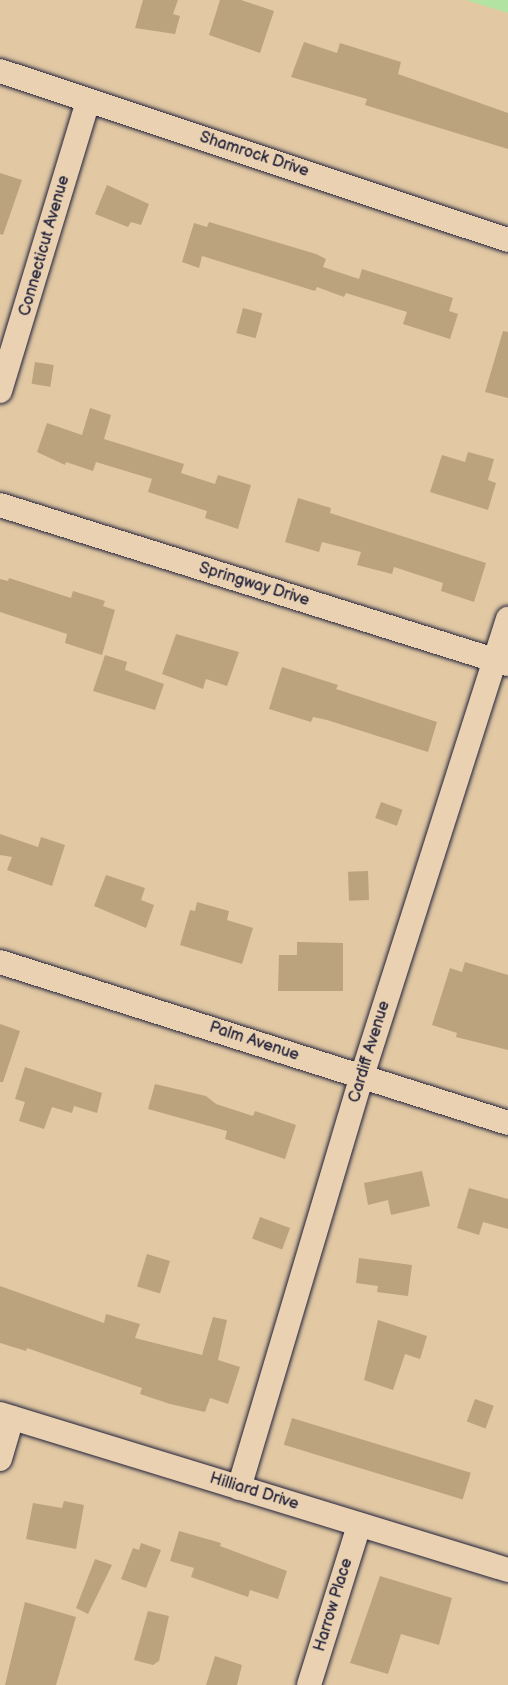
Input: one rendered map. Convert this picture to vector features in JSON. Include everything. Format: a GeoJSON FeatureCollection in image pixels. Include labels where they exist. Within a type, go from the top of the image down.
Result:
{"type":"FeatureCollection","features":[{"type":"Feature","properties":{"kind":"street","name":"Shamrock Drive"},"geometry":{"type":"LineString","coordinates":[[0,71],[508,240]]}},
{"type":"Feature","properties":{"kind":"street","name":"Connecticut Avenue"},"geometry":{"type":"LineString","coordinates":[[0,391],[88,101]]}},
{"type":"Feature","properties":{"kind":"street","name":"Springway Drive"},"geometry":{"type":"LineString","coordinates":[[0,505],[501,662]]}},
{"type":"Feature","properties":{"kind":"street","name":"Cardiff Avenue"},"geometry":{"type":"LineString","coordinates":[[240,1488],[362,1076],[501,662],[508,619]]}},
{"type":"Feature","properties":{"kind":"street","name":"Palm Avenue"},"geometry":{"type":"LineString","coordinates":[[0,962],[508,1123]]}},
{"type":"Feature","properties":{"kind":"street","name":"Hilliard Drive"},"geometry":{"type":"LineString","coordinates":[[6,1416],[508,1570]]}},
{"type":"Feature","properties":{"kind":"street"},"geometry":{"type":"LineString","coordinates":[[0,1459],[6,1416]]}},
{"type":"Feature","properties":{"kind":"street","name":"Harrow Place"},"geometry":{"type":"LineString","coordinates":[[309,1685],[359,1525]]}},
{"type":"Feature","properties":{"kind":"green space"},"geometry":{"type":"Polygon","coordinates":[[[466,0],[508,0],[508,13],[466,0]]]}},
{"type":"Feature","properties":{"kind":"building"},"geometry":{"type":"Polygon","coordinates":[[[143,0],[178,0],[173,14],[180,16],[175,34],[135,28],[143,0]]]}},
{"type":"Feature","properties":{"kind":"building"},"geometry":{"type":"Polygon","coordinates":[[[220,0],[241,0],[274,11],[260,53],[209,35],[220,0]]]}},
{"type":"Feature","properties":{"kind":"building"},"geometry":{"type":"Polygon","coordinates":[[[304,42],[337,53],[340,43],[401,62],[398,74],[508,113],[508,149],[365,105],[367,99],[291,77],[304,42]]]}},
{"type":"Feature","properties":{"kind":"building"},"geometry":{"type":"Polygon","coordinates":[[[0,173],[22,180],[3,235],[0,234],[0,173]]]}},
{"type":"Feature","properties":{"kind":"building"},"geometry":{"type":"Polygon","coordinates":[[[107,185],[149,204],[141,225],[131,222],[128,227],[95,214],[107,185]]]}},
{"type":"Feature","properties":{"kind":"building"},"geometry":{"type":"Polygon","coordinates":[[[209,222],[316,254],[326,259],[323,267],[359,279],[362,269],[453,298],[449,311],[458,314],[450,339],[403,324],[407,312],[346,293],[344,297],[317,287],[315,291],[202,256],[199,268],[182,262],[194,223],[207,227],[209,222]]]}},
{"type":"Feature","properties":{"kind":"building"},"geometry":{"type":"Polygon","coordinates":[[[243,308],[262,313],[256,338],[236,333],[243,308]]]}},
{"type":"Feature","properties":{"kind":"building"},"geometry":{"type":"Polygon","coordinates":[[[503,331],[508,332],[508,398],[485,392],[503,331]]]}},
{"type":"Feature","properties":{"kind":"building"},"geometry":{"type":"Polygon","coordinates":[[[35,362],[54,365],[50,387],[32,384],[35,362]]]}},
{"type":"Feature","properties":{"kind":"building"},"geometry":{"type":"Polygon","coordinates":[[[90,408],[111,415],[104,439],[184,464],[181,473],[215,484],[218,475],[251,485],[238,529],[205,518],[207,511],[148,492],[152,479],[96,462],[93,471],[66,462],[65,465],[37,452],[47,423],[82,435],[90,408]]]}},
{"type":"Feature","properties":{"kind":"building"},"geometry":{"type":"Polygon","coordinates":[[[468,452],[494,459],[488,480],[496,483],[488,510],[430,492],[442,455],[465,462],[468,452]]]}},
{"type":"Feature","properties":{"kind":"building"},"geometry":{"type":"Polygon","coordinates":[[[298,498],[331,508],[330,513],[486,563],[474,602],[441,591],[443,583],[394,567],[392,574],[357,565],[361,552],[322,542],[319,552],[285,542],[298,498]]]}},
{"type":"Feature","properties":{"kind":"building"},"geometry":{"type":"Polygon","coordinates":[[[9,578],[71,598],[73,591],[105,601],[103,606],[115,610],[102,655],[65,643],[67,634],[0,612],[0,579],[8,581],[9,578]]]}},
{"type":"Feature","properties":{"kind":"building"},"geometry":{"type":"Polygon","coordinates":[[[176,634],[239,652],[227,686],[206,679],[203,689],[162,674],[176,634]]]}},
{"type":"Feature","properties":{"kind":"building"},"geometry":{"type":"Polygon","coordinates":[[[105,655],[127,662],[125,670],[164,684],[155,710],[93,691],[105,655]]]}},
{"type":"Feature","properties":{"kind":"building"},"geometry":{"type":"Polygon","coordinates":[[[282,667],[338,685],[336,689],[437,722],[428,752],[327,720],[313,717],[311,722],[269,709],[282,667]]]}},
{"type":"Feature","properties":{"kind":"building"},"geometry":{"type":"Polygon","coordinates":[[[381,802],[403,810],[397,826],[375,818],[381,802]]]}},
{"type":"Feature","properties":{"kind":"building"},"geometry":{"type":"Polygon","coordinates":[[[0,834],[38,847],[41,837],[65,845],[52,886],[7,870],[12,857],[0,855],[0,834]]]}},
{"type":"Feature","properties":{"kind":"building"},"geometry":{"type":"Polygon","coordinates":[[[368,871],[369,900],[349,901],[348,872],[368,871]]]}},
{"type":"Feature","properties":{"kind":"building"},"geometry":{"type":"Polygon","coordinates":[[[106,875],[145,888],[141,900],[154,905],[146,928],[94,906],[106,875]]]}},
{"type":"Feature","properties":{"kind":"building"},"geometry":{"type":"Polygon","coordinates":[[[197,902],[229,911],[227,920],[253,928],[242,964],[180,945],[190,910],[195,911],[197,902]]]}},
{"type":"Feature","properties":{"kind":"building"},"geometry":{"type":"Polygon","coordinates":[[[297,942],[343,943],[343,991],[278,991],[279,955],[297,955],[297,942]]]}},
{"type":"Feature","properties":{"kind":"building"},"geometry":{"type":"Polygon","coordinates":[[[465,962],[508,975],[508,1050],[456,1037],[457,1033],[432,1025],[450,968],[462,972],[465,962]]]}},
{"type":"Feature","properties":{"kind":"building"},"geometry":{"type":"Polygon","coordinates":[[[0,1024],[20,1031],[3,1082],[0,1082],[0,1024]]]}},
{"type":"Feature","properties":{"kind":"building"},"geometry":{"type":"Polygon","coordinates":[[[25,1067],[102,1093],[97,1113],[74,1106],[72,1113],[52,1107],[44,1129],[19,1121],[25,1102],[15,1099],[25,1067]]]}},
{"type":"Feature","properties":{"kind":"building"},"geometry":{"type":"Polygon","coordinates":[[[155,1084],[206,1096],[216,1104],[253,1116],[255,1111],[296,1125],[285,1159],[225,1139],[227,1131],[148,1109],[155,1084]]]}},
{"type":"Feature","properties":{"kind":"building"},"geometry":{"type":"Polygon","coordinates":[[[422,1171],[430,1206],[391,1215],[388,1200],[368,1205],[364,1183],[422,1171]]]}},
{"type":"Feature","properties":{"kind":"building"},"geometry":{"type":"Polygon","coordinates":[[[469,1188],[508,1199],[508,1229],[483,1222],[479,1235],[457,1228],[469,1188]]]}},
{"type":"Feature","properties":{"kind":"building"},"geometry":{"type":"Polygon","coordinates":[[[260,1217],[290,1228],[282,1250],[252,1239],[260,1217]]]}},
{"type":"Feature","properties":{"kind":"building"},"geometry":{"type":"Polygon","coordinates":[[[147,1254],[170,1261],[160,1294],[137,1287],[147,1254]]]}},
{"type":"Feature","properties":{"kind":"building"},"geometry":{"type":"Polygon","coordinates":[[[359,1258],[412,1265],[408,1296],[377,1292],[378,1286],[356,1283],[359,1258]]]}},
{"type":"Feature","properties":{"kind":"building"},"geometry":{"type":"Polygon","coordinates":[[[0,1286],[104,1323],[106,1314],[140,1324],[135,1338],[202,1355],[213,1317],[227,1320],[218,1360],[240,1367],[228,1404],[210,1398],[205,1412],[170,1404],[140,1394],[142,1388],[27,1348],[26,1351],[0,1343],[0,1286]]]}},
{"type":"Feature","properties":{"kind":"building"},"geometry":{"type":"Polygon","coordinates":[[[378,1320],[427,1336],[420,1359],[405,1354],[393,1390],[364,1380],[378,1320]]]}},
{"type":"Feature","properties":{"kind":"building"},"geometry":{"type":"Polygon","coordinates":[[[475,1399],[494,1406],[486,1428],[467,1422],[475,1399]]]}},
{"type":"Feature","properties":{"kind":"building"},"geometry":{"type":"Polygon","coordinates":[[[292,1418],[471,1473],[463,1499],[284,1445],[292,1418]]]}},
{"type":"Feature","properties":{"kind":"building"},"geometry":{"type":"Polygon","coordinates":[[[64,1501],[84,1505],[76,1549],[26,1539],[33,1503],[62,1508],[64,1501]]]}},
{"type":"Feature","properties":{"kind":"building"},"geometry":{"type":"Polygon","coordinates":[[[179,1531],[221,1543],[220,1546],[287,1571],[278,1599],[250,1590],[248,1597],[191,1577],[194,1568],[170,1561],[179,1531]]]}},
{"type":"Feature","properties":{"kind":"building"},"geometry":{"type":"Polygon","coordinates":[[[141,1543],[161,1550],[146,1588],[121,1579],[133,1548],[139,1550],[141,1543]]]}},
{"type":"Feature","properties":{"kind":"building"},"geometry":{"type":"Polygon","coordinates":[[[95,1559],[112,1565],[88,1614],[76,1608],[95,1559]]]}},
{"type":"Feature","properties":{"kind":"building"},"geometry":{"type":"Polygon","coordinates":[[[380,1576],[452,1598],[439,1645],[401,1634],[388,1674],[350,1663],[380,1576]]]}},
{"type":"Feature","properties":{"kind":"building"},"geometry":{"type":"Polygon","coordinates":[[[25,1602],[76,1617],[56,1685],[5,1685],[25,1602]]]}},
{"type":"Feature","properties":{"kind":"building"},"geometry":{"type":"Polygon","coordinates":[[[148,1611],[169,1616],[159,1661],[153,1665],[134,1660],[148,1611]]]}},
{"type":"Feature","properties":{"kind":"building"},"geometry":{"type":"Polygon","coordinates":[[[215,1656],[242,1665],[237,1685],[206,1685],[215,1656]]]}}]}
